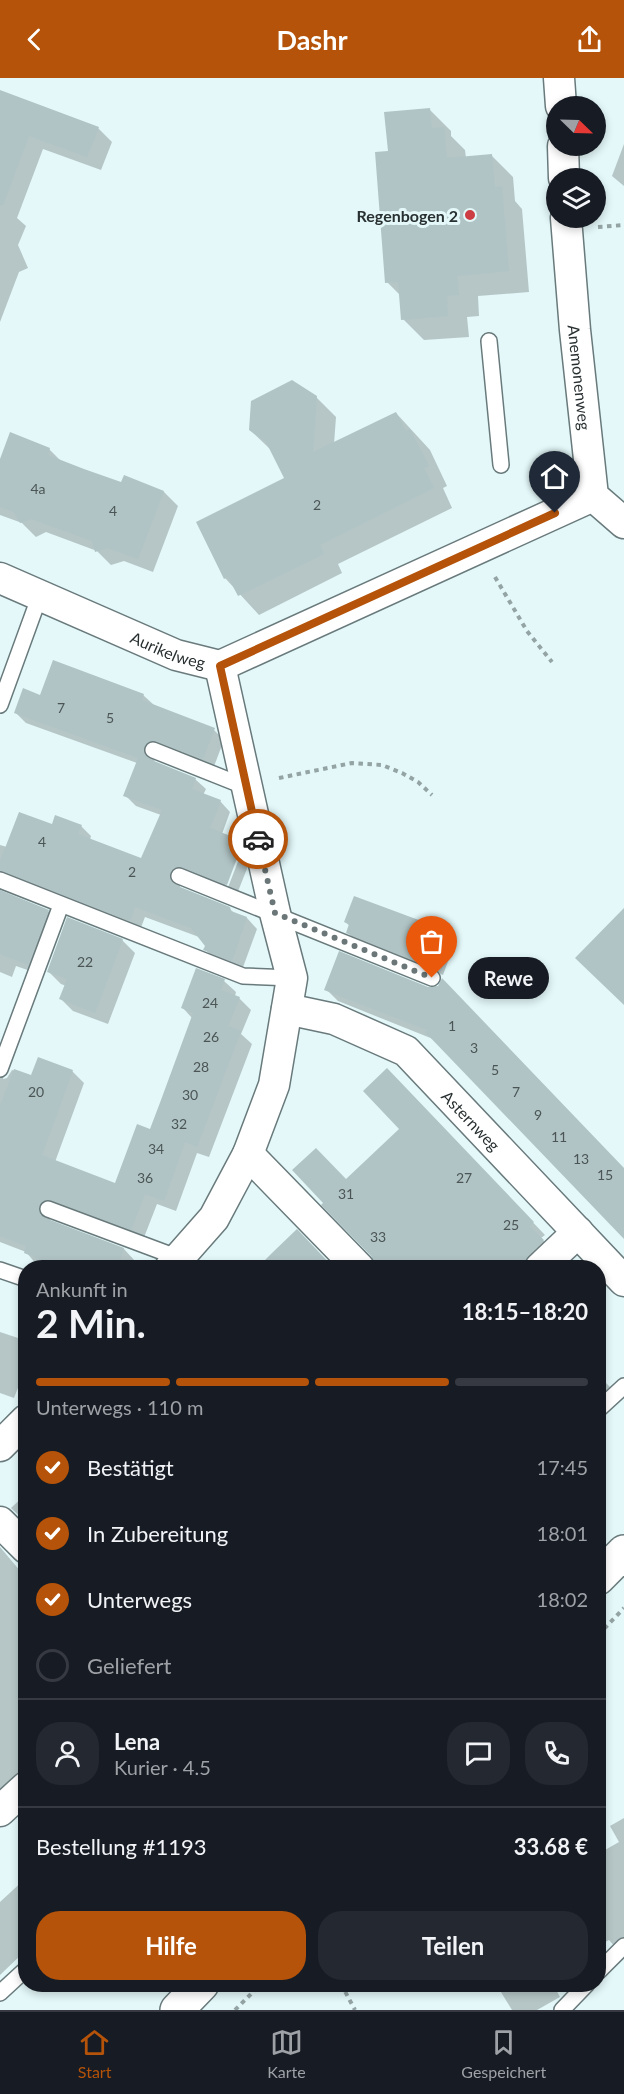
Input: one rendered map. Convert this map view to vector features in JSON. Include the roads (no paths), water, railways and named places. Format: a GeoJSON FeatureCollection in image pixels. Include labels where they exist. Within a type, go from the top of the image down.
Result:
{"type":"FeatureCollection","features":[{"type":"Feature","properties":{"kind":"main road"},"geometry":{"type":"LineString","coordinates":[[606,1570],[624,1552]]}},
{"type":"Feature","properties":{"kind":"main road"},"geometry":{"type":"LineString","coordinates":[[177,2010],[194,1992]]}},
{"type":"Feature","properties":{"kind":"street"},"geometry":{"type":"LineString","coordinates":[[559,78],[560,96]]}},
{"type":"Feature","properties":{"kind":"street","name":"Anemonenweg"},"geometry":{"type":"LineString","coordinates":[[567,228],[575,330],[593,495]]}},
{"type":"Feature","properties":{"kind":"street"},"geometry":{"type":"LineString","coordinates":[[593,495],[624,524]]}},
{"type":"Feature","properties":{"kind":"street","name":"Aurikelweg"},"geometry":{"type":"LineString","coordinates":[[0,578],[176,655],[220,666],[593,495]]}},
{"type":"Feature","properties":{"kind":"street"},"geometry":{"type":"LineString","coordinates":[[177,1260],[214,1218],[248,1154],[274,1085],[292,978],[275,913],[220,666]]}},
{"type":"Feature","properties":{"kind":"street","name":"Asternweg"},"geometry":{"type":"LineString","coordinates":[[287,1009],[334,1019],[406,1052],[604,1260]]}},
{"type":"Feature","properties":{"kind":"street"},"geometry":{"type":"LineString","coordinates":[[248,1154],[352,1260]]}},
{"type":"Feature","properties":{"kind":"street"},"geometry":{"type":"LineString","coordinates":[[548,1260],[578,1232]]}},
{"type":"Feature","properties":{"kind":"street","name":"Asternweg"},"geometry":{"type":"LineString","coordinates":[[606,1262],[624,1281]]}},
{"type":"Feature","properties":{"kind":"street"},"geometry":{"type":"LineString","coordinates":[[0,1446],[18,1428]]}},
{"type":"Feature","properties":{"kind":"street"},"geometry":{"type":"LineString","coordinates":[[0,1522],[18,1540]]}},
{"type":"Feature","properties":{"kind":"lane"},"geometry":{"type":"LineString","coordinates":[[489,341],[501,465]]}},
{"type":"Feature","properties":{"kind":"lane"},"geometry":{"type":"LineString","coordinates":[[0,705],[40,595]]}},
{"type":"Feature","properties":{"kind":"lane"},"geometry":{"type":"LineString","coordinates":[[153,750],[246,787]]}},
{"type":"Feature","properties":{"kind":"lane"},"geometry":{"type":"LineString","coordinates":[[179,876],[432,978]]}},
{"type":"Feature","properties":{"kind":"lane"},"geometry":{"type":"LineString","coordinates":[[0,880],[243,976],[292,978]]}},
{"type":"Feature","properties":{"kind":"lane"},"geometry":{"type":"LineString","coordinates":[[0,1069],[62,905]]}},
{"type":"Feature","properties":{"kind":"lane"},"geometry":{"type":"LineString","coordinates":[[48,1209],[167,1260]]}},
{"type":"Feature","properties":{"kind":"lane"},"geometry":{"type":"LineString","coordinates":[[0,1270],[18,1276]]}},
{"type":"Feature","properties":{"kind":"lane"},"geometry":{"type":"LineString","coordinates":[[606,1403],[624,1386]]}},
{"type":"Feature","properties":{"kind":"lane"},"geometry":{"type":"LineString","coordinates":[[606,1964],[624,1946]]}},
{"type":"Feature","properties":{"kind":"lane"},"geometry":{"type":"LineString","coordinates":[[0,1993],[18,1976]]}},
{"type":"Feature","properties":{"kind":"lane"},"geometry":{"type":"LineString","coordinates":[[562,2010],[579,1992]]}},
{"type":"Feature","properties":{"kind":"place","name":"Regenbogen 2"},"geometry":{"type":"Point","coordinates":[470,215]}},
{"type":"Feature","properties":{"kind":"place","name":"Rewe"},"geometry":{"type":"Point","coordinates":[432,978]}}]}
